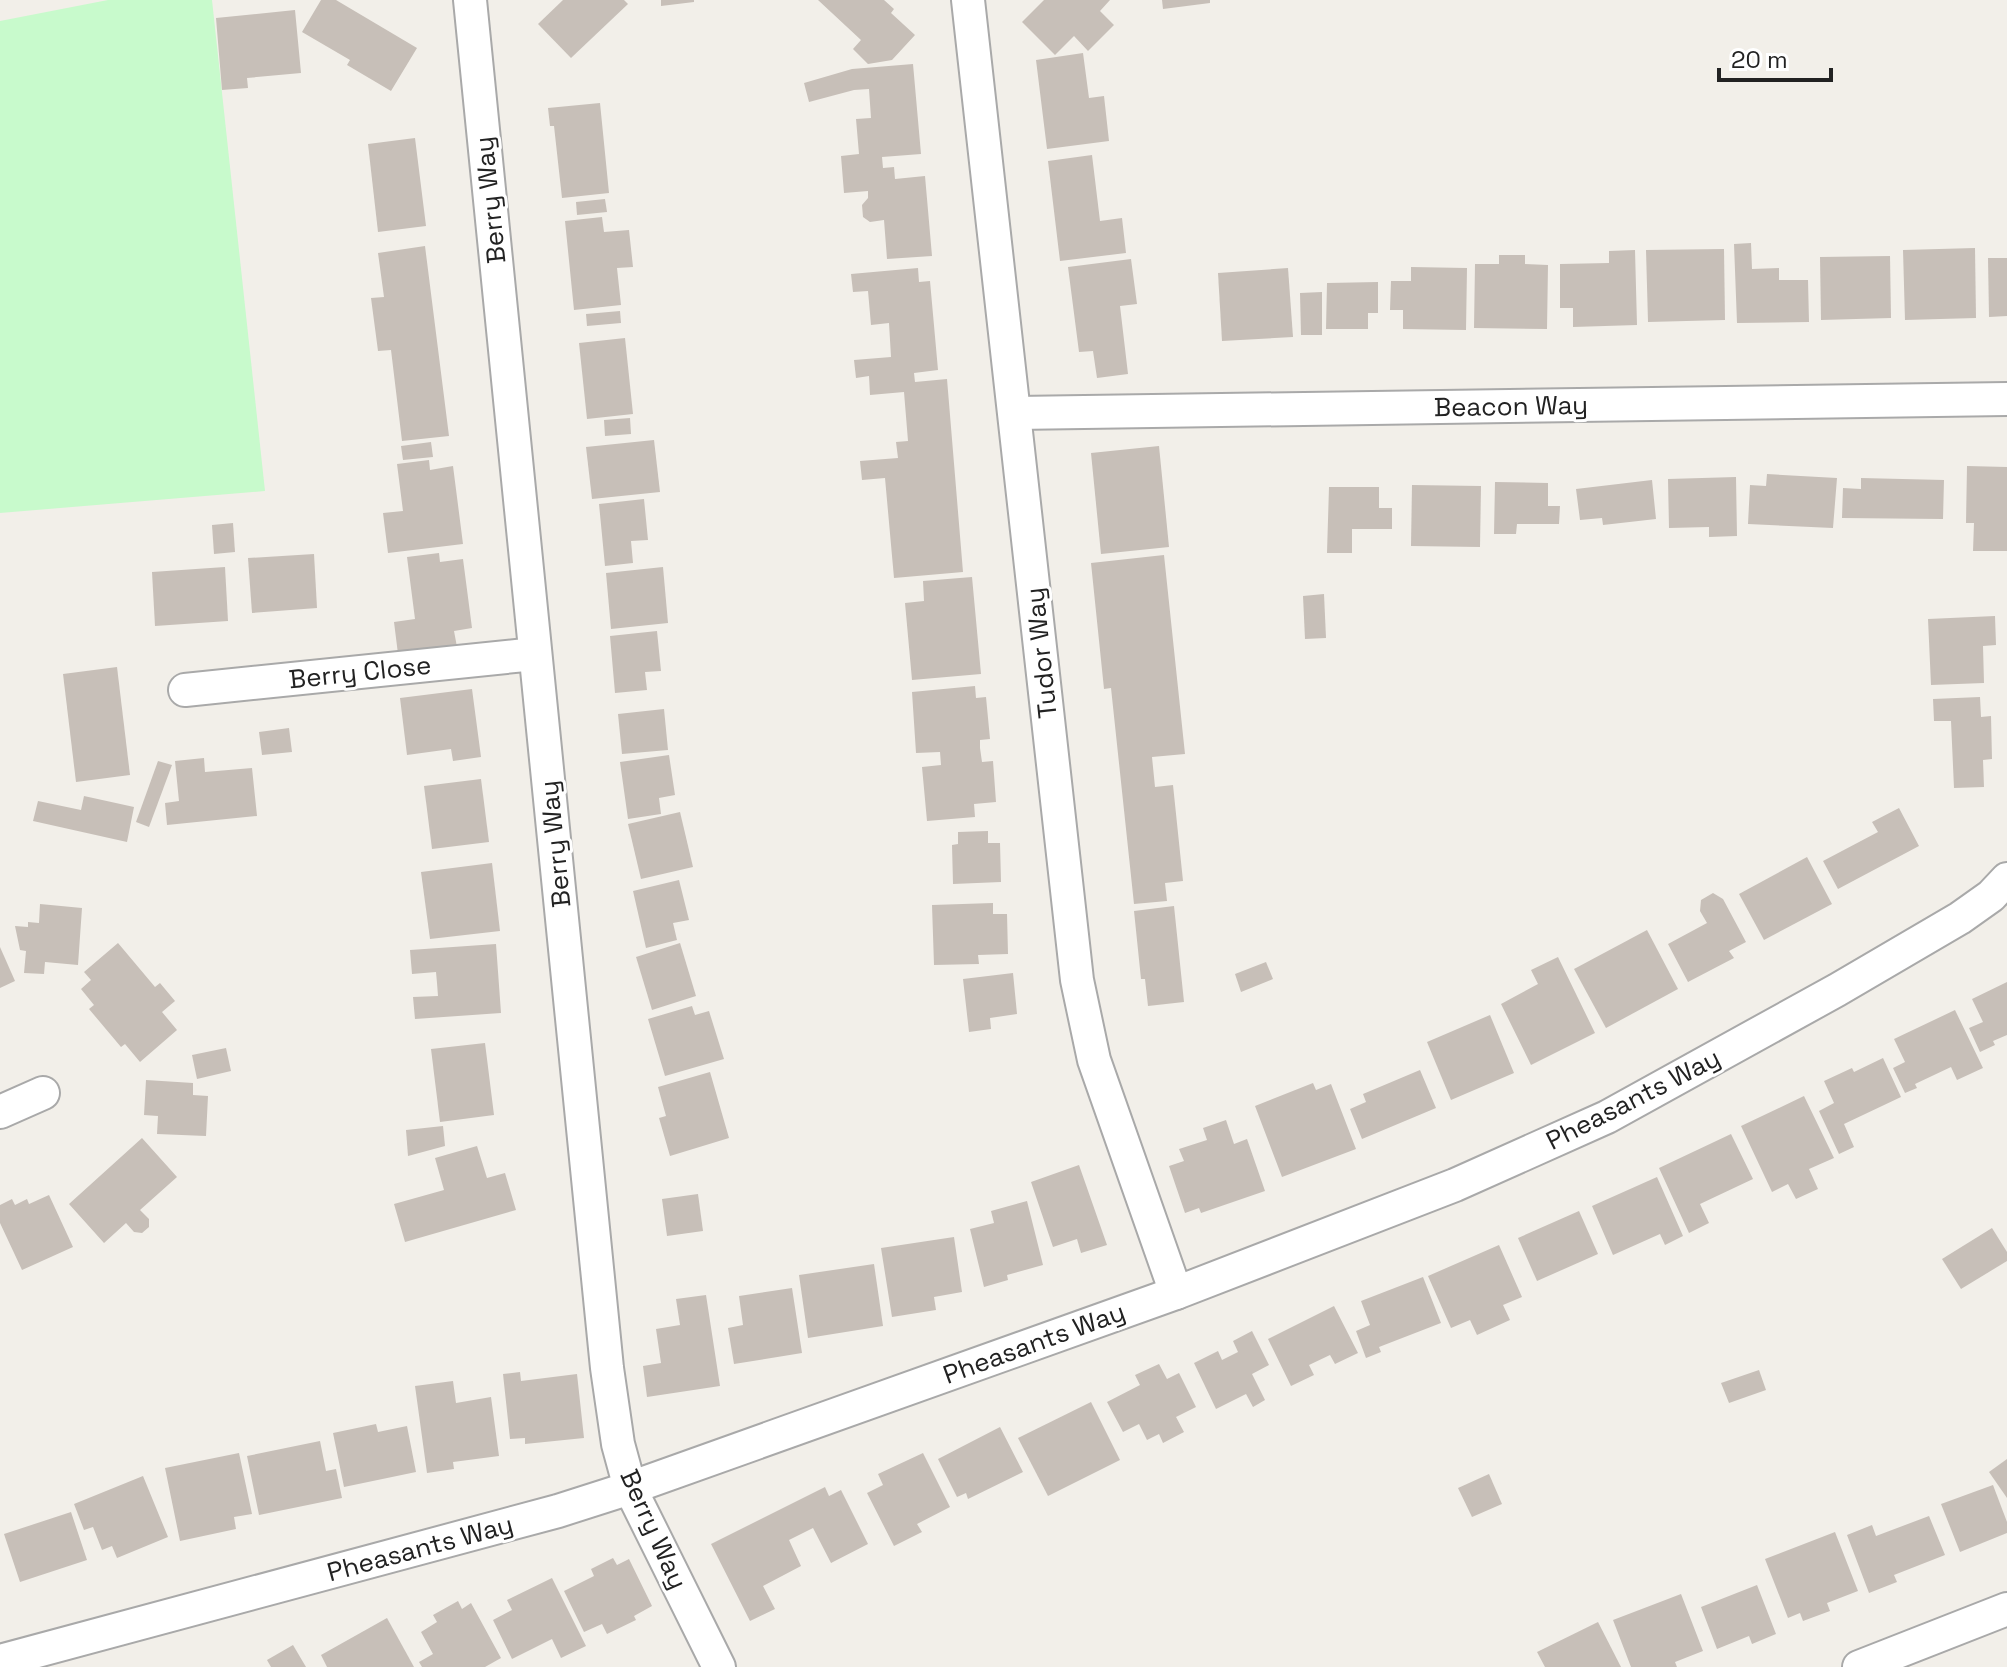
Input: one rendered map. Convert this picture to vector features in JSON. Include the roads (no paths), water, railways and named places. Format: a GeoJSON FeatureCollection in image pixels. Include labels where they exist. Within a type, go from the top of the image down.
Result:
{"type":"FeatureCollection","features":[{"type":"Feature","properties":{"kind":"street","name":"Berry Way"},"geometry":{"type":"LineString","coordinates":[[470,0],[607,1368],[618,1444],[630,1488],[719,1667]]}},
{"type":"Feature","properties":{"kind":"street","name":"Tudor Way"},"geometry":{"type":"LineString","coordinates":[[968,0],[1077,980],[1094,1060],[1176,1293]]}},
{"type":"Feature","properties":{"kind":"street","name":"Beacon Way"},"geometry":{"type":"LineString","coordinates":[[1015,413],[2007,399]]}},
{"type":"Feature","properties":{"kind":"street","name":"Berry Close"},"geometry":{"type":"LineString","coordinates":[[185,690],[535,654]]}},
{"type":"Feature","properties":{"kind":"street","name":"Pheasants Way"},"geometry":{"type":"LineString","coordinates":[[0,1661],[543,1515],[630,1488],[1176,1293],[1455,1185],[1607,1117],[1837,990],[1960,918],[1991,896],[2007,879]]}},
{"type":"Feature","properties":{"kind":"street"},"geometry":{"type":"LineString","coordinates":[[0,1112],[43,1093]]}},
{"type":"Feature","properties":{"kind":"street"},"geometry":{"type":"LineString","coordinates":[[1859,1667],[2007,1609]]}}]}
